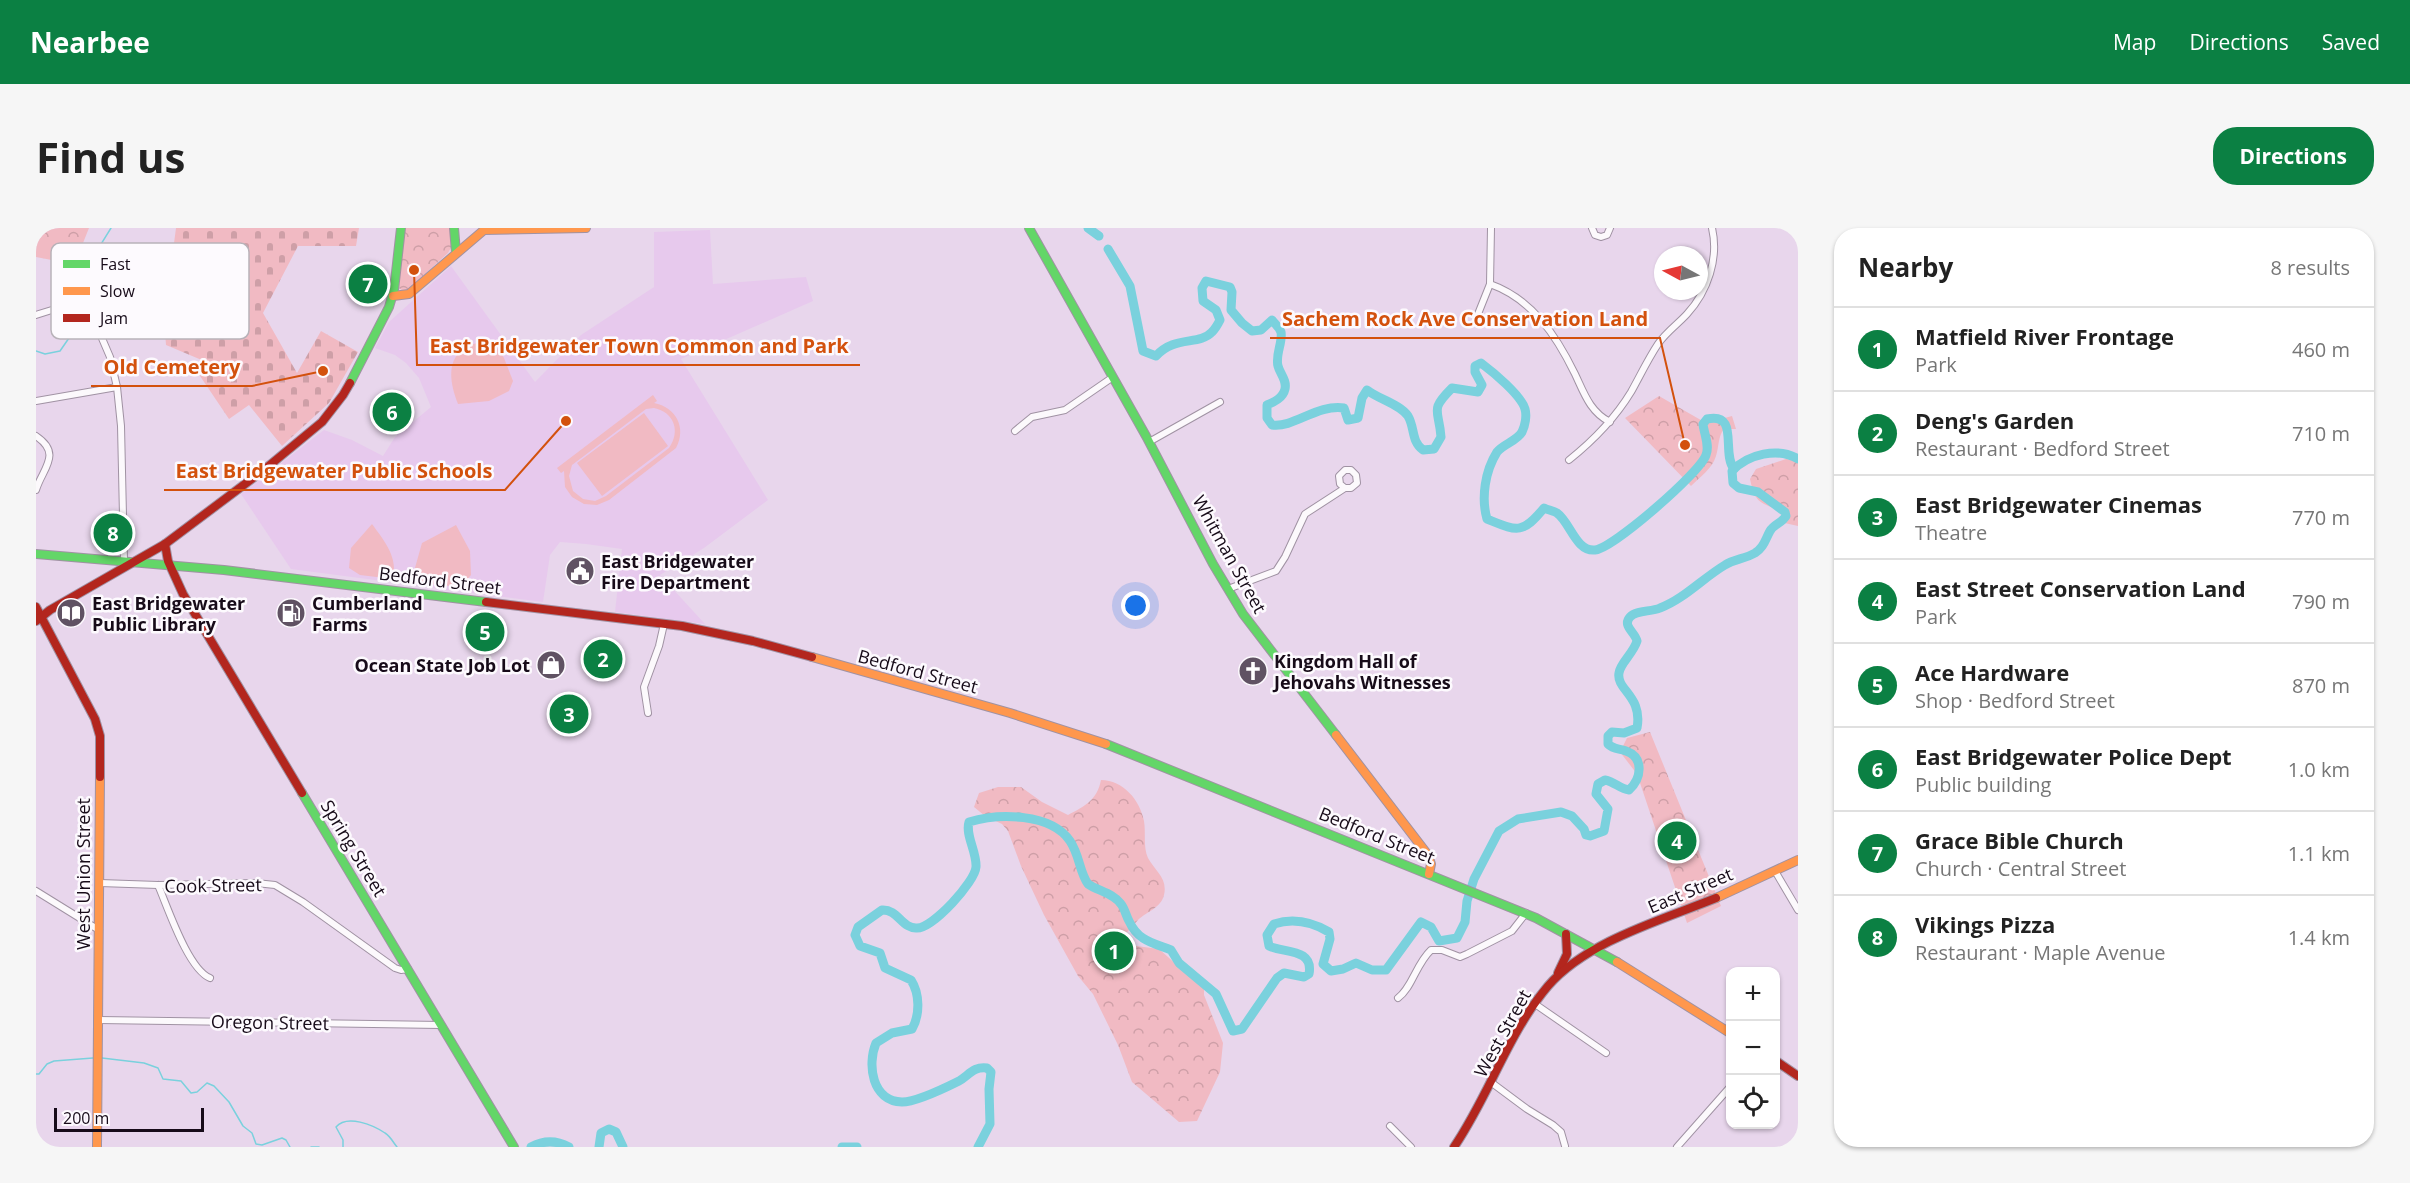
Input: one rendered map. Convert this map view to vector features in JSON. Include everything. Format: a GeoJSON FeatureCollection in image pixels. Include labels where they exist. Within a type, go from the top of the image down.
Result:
{"type":"FeatureCollection","features":[{"type":"Feature","properties":{"kind":"main road"},"geometry":{"type":"LineString","coordinates":[[39,618],[165,544],[265,469],[326,417],[343,395],[393,297],[401,228]]}},
{"type":"Feature","properties":{"kind":"main road"},"geometry":{"type":"LineString","coordinates":[[454,228],[456,252]]}},
{"type":"Feature","properties":{"kind":"main road"},"geometry":{"type":"LineString","coordinates":[[393,297],[410,294],[482,229],[586,228]]}},
{"type":"Feature","properties":{"kind":"main road","name":"Whitman Street"},"geometry":{"type":"LineString","coordinates":[[1029,228],[1228,589],[1270,650],[1428,855],[1431,864],[1429,874]]}},
{"type":"Feature","properties":{"kind":"main road","name":"Spring Street"},"geometry":{"type":"LineString","coordinates":[[165,544],[169,564],[186,600],[514,1147]]}},
{"type":"Feature","properties":{"kind":"main road","name":"Bedford Street"},"geometry":{"type":"LineString","coordinates":[[36,554],[169,564],[664,624],[753,641],[1067,730],[1148,759],[1526,913],[1566,934],[1726,1030]]}},
{"type":"Feature","properties":{"kind":"main road","name":"West Union Street"},"geometry":{"type":"LineString","coordinates":[[36,607],[39,618],[99,730],[97,1147]]}},
{"type":"Feature","properties":{"kind":"main road","name":"East Street"},"geometry":{"type":"LineString","coordinates":[[1595,951],[1622,936],[1798,860]]}},
{"type":"Feature","properties":{"kind":"main road"},"geometry":{"type":"LineString","coordinates":[[1551,983],[1567,958],[1569,945],[1566,934]]}},
{"type":"Feature","properties":{"kind":"main road","name":"West Street"},"geometry":{"type":"LineString","coordinates":[[1454,1147],[1472,1121],[1535,1004],[1551,983],[1570,966],[1595,951]]}},
{"type":"Feature","properties":{"kind":"main road"},"geometry":{"type":"LineString","coordinates":[[1780,1064],[1798,1076]]}},
{"type":"Feature","properties":{"kind":"street"},"geometry":{"type":"LineString","coordinates":[[1478,314],[1490,284],[1491,228]]}},
{"type":"Feature","properties":{"kind":"street"},"geometry":{"type":"LineString","coordinates":[[1592,228],[1595,235],[1601,237],[1607,235],[1610,228]]}},
{"type":"Feature","properties":{"kind":"street"},"geometry":{"type":"LineString","coordinates":[[1569,460],[1610,422],[1656,346],[1690,311],[1703,291],[1711,271],[1714,255],[1712,228]]}},
{"type":"Feature","properties":{"kind":"street"},"geometry":{"type":"LineString","coordinates":[[1490,284],[1508,292],[1539,317],[1555,337],[1593,411],[1610,422]]}},
{"type":"Feature","properties":{"kind":"street"},"geometry":{"type":"LineString","coordinates":[[36,315],[51,310]]}},
{"type":"Feature","properties":{"kind":"street"},"geometry":{"type":"LineString","coordinates":[[102,339],[110,357],[117,387],[121,426],[124,561]]}},
{"type":"Feature","properties":{"kind":"street"},"geometry":{"type":"LineString","coordinates":[[1015,431],[1032,417],[1065,410],[1113,377]]}},
{"type":"Feature","properties":{"kind":"street"},"geometry":{"type":"LineString","coordinates":[[36,401],[117,387]]}},
{"type":"Feature","properties":{"kind":"street"},"geometry":{"type":"LineString","coordinates":[[1149,442],[1220,402]]}},
{"type":"Feature","properties":{"kind":"street"},"geometry":{"type":"LineString","coordinates":[[36,436],[45,443],[49,456],[47,468],[37,483],[36,490]]}},
{"type":"Feature","properties":{"kind":"street"},"geometry":{"type":"LineString","coordinates":[[1228,589],[1276,571],[1283,562],[1305,514],[1345,488]]}},
{"type":"Feature","properties":{"kind":"street"},"geometry":{"type":"LineString","coordinates":[[648,713],[644,687],[659,646],[664,624]]}},
{"type":"Feature","properties":{"kind":"street"},"geometry":{"type":"LineString","coordinates":[[1775,871],[1798,910]]}},
{"type":"Feature","properties":{"kind":"street","name":"Cook Street"},"geometry":{"type":"LineString","coordinates":[[100,883],[275,885],[303,902],[395,968],[408,969]]}},
{"type":"Feature","properties":{"kind":"street"},"geometry":{"type":"LineString","coordinates":[[158,885],[189,955],[204,975],[210,978]]}},
{"type":"Feature","properties":{"kind":"street"},"geometry":{"type":"LineString","coordinates":[[36,891],[99,930]]}},
{"type":"Feature","properties":{"kind":"street"},"geometry":{"type":"LineString","coordinates":[[1398,998],[1406,993],[1419,964],[1431,950],[1442,950],[1460,957],[1481,949],[1512,931],[1526,913]]}},
{"type":"Feature","properties":{"kind":"street"},"geometry":{"type":"LineString","coordinates":[[1535,1004],[1606,1053]]}},
{"type":"Feature","properties":{"kind":"street","name":"Oregon Street"},"geometry":{"type":"LineString","coordinates":[[99,1020],[441,1025]]}},
{"type":"Feature","properties":{"kind":"street"},"geometry":{"type":"LineString","coordinates":[[1492,1083],[1553,1125],[1561,1132],[1565,1146]]}},
{"type":"Feature","properties":{"kind":"street"},"geometry":{"type":"LineString","coordinates":[[1677,1147],[1726,1093]]}},
{"type":"Feature","properties":{"kind":"street"},"geometry":{"type":"LineString","coordinates":[[1390,1125],[1412,1147]]}},
{"type":"Feature","properties":{"kind":"shaded area"},"geometry":{"type":"Polygon","coordinates":[[[710,230],[713,284],[806,277],[813,301],[681,359],[768,500],[704,548],[660,575],[705,624],[615,612],[622,549],[586,544],[560,542],[550,555],[543,602],[291,569],[241,494],[324,430],[352,440],[383,456],[395,437],[431,407],[419,378],[406,363],[395,355],[375,348],[389,322],[451,266],[535,382],[581,335],[654,287],[654,232],[710,230]]]}},
{"type":"Feature","properties":{"kind":"green space"},"geometry":{"type":"Polygon","coordinates":[[[36,228],[89,228],[83,243],[51,243],[51,260],[36,257],[36,228]]]}},
{"type":"Feature","properties":{"kind":"green space"},"geometry":{"type":"Polygon","coordinates":[[[176,228],[359,228],[356,246],[298,246],[263,313],[297,373],[321,331],[358,352],[329,403],[282,446],[249,405],[229,419],[198,373],[204,361],[166,345],[166,339],[249,339],[249,243],[174,243],[176,228]]]}},
{"type":"Feature","properties":{"kind":"green space"},"geometry":{"type":"Polygon","coordinates":[[[403,228],[451,228],[452,246],[448,253],[405,292],[397,287],[403,228]]]}},
{"type":"Feature","properties":{"kind":"green space"},"geometry":{"type":"Polygon","coordinates":[[[492,341],[504,358],[513,381],[509,391],[489,401],[458,404],[452,380],[454,360],[467,347],[492,341]]]}},
{"type":"Feature","properties":{"kind":"green space"},"geometry":{"type":"Polygon","coordinates":[[[653,395],[657,401],[654,403],[662,405],[674,414],[680,426],[676,448],[609,500],[597,505],[584,504],[572,497],[565,487],[564,471],[561,473],[557,468],[653,395]],[[646,409],[572,465],[569,476],[573,491],[583,499],[595,501],[606,496],[669,448],[675,435],[674,423],[661,410],[646,409]]]}},
{"type":"Feature","properties":{"kind":"green space"},"geometry":{"type":"Polygon","coordinates":[[[1659,396],[1706,423],[1732,416],[1736,429],[1724,429],[1712,465],[1691,486],[1625,418],[1659,396]]]}},
{"type":"Feature","properties":{"kind":"green space"},"geometry":{"type":"Polygon","coordinates":[[[644,413],[668,446],[602,496],[577,463],[644,413]]]}},
{"type":"Feature","properties":{"kind":"green space"},"geometry":{"type":"Polygon","coordinates":[[[1786,459],[1798,461],[1798,526],[1780,522],[1783,516],[1781,511],[1759,501],[1750,479],[1756,469],[1786,459]]]}},
{"type":"Feature","properties":{"kind":"green space"},"geometry":{"type":"Polygon","coordinates":[[[372,524],[392,557],[393,579],[360,575],[349,568],[351,548],[372,524]]]}},
{"type":"Feature","properties":{"kind":"green space"},"geometry":{"type":"Polygon","coordinates":[[[456,525],[470,551],[471,575],[461,587],[411,582],[422,543],[456,525]]]}},
{"type":"Feature","properties":{"kind":"green space"},"geometry":{"type":"Polygon","coordinates":[[[1650,732],[1721,906],[1687,923],[1637,774],[1620,752],[1627,738],[1650,732]]]}},
{"type":"Feature","properties":{"kind":"green space"},"geometry":{"type":"Polygon","coordinates":[[[1101,780],[1123,787],[1139,806],[1144,821],[1146,854],[1160,875],[1165,889],[1157,907],[1138,920],[1123,936],[1125,942],[1129,945],[1159,949],[1204,989],[1204,995],[1223,1043],[1220,1072],[1197,1121],[1179,1122],[1132,1082],[1118,1045],[1093,994],[1078,976],[1044,915],[1021,866],[1008,831],[1002,824],[985,816],[974,807],[979,793],[998,787],[1021,787],[1042,802],[1068,815],[1085,805],[1097,793],[1101,780]]]}},
{"type":"Feature","properties":{"kind":"waterway"},"geometry":{"type":"LineString","coordinates":[[102,243],[111,228]]}},
{"type":"Feature","properties":{"kind":"waterway"},"geometry":{"type":"LineString","coordinates":[[1088,228],[1099,236]]}},
{"type":"Feature","properties":{"kind":"waterway"},"geometry":{"type":"LineString","coordinates":[[1108,249],[1130,286],[1143,351],[1156,356],[1171,345],[1200,339],[1213,331],[1220,320],[1216,310],[1203,301],[1202,288],[1206,281],[1230,287],[1231,310],[1252,331],[1261,330],[1272,320],[1281,332],[1277,362],[1285,386],[1280,397],[1267,405],[1267,418],[1272,425],[1289,423],[1315,412],[1334,408],[1344,408],[1348,420],[1358,418],[1362,398],[1367,390],[1408,416],[1415,438],[1423,450],[1434,449],[1441,437],[1437,411],[1440,401],[1452,388],[1478,392],[1482,385],[1475,372],[1475,366],[1481,363],[1512,391],[1526,412],[1522,432],[1497,452],[1485,485],[1484,502],[1487,519],[1505,526],[1524,527],[1544,508],[1562,517],[1583,546],[1595,550],[1605,546],[1655,508],[1700,464],[1707,451],[1703,424],[1707,419],[1717,418],[1727,428],[1730,462],[1734,469]]}},
{"type":"Feature","properties":{"kind":"waterway"},"geometry":{"type":"LineString","coordinates":[[36,351],[45,354],[60,351],[68,339]]}},
{"type":"Feature","properties":{"kind":"waterway"},"geometry":{"type":"LineString","coordinates":[[978,1147],[990,1124],[991,1072],[987,1068],[975,1070],[959,1081],[908,1101],[892,1100],[878,1089],[872,1071],[876,1043],[892,1033],[912,1029],[918,1004],[911,980],[885,968],[880,953],[860,946],[855,935],[858,927],[882,910],[892,913],[907,925],[917,928],[933,921],[942,913],[961,893],[974,874],[975,855],[968,827],[969,822],[995,817],[1024,818],[1038,820],[1061,832],[1070,841],[1088,884],[1118,900],[1133,928],[1141,937],[1171,950],[1179,963],[1216,994],[1233,1031],[1242,1029],[1277,978],[1284,973],[1304,977],[1309,974],[1307,960],[1302,956],[1269,946],[1267,935],[1274,924],[1288,921],[1302,922],[1329,932],[1330,939],[1323,964],[1331,971],[1356,963],[1372,970],[1386,970],[1421,922],[1431,927],[1439,941],[1457,938],[1465,922],[1467,901],[1474,879],[1499,831],[1518,819],[1561,812],[1572,816],[1584,829],[1586,835],[1590,836],[1604,831],[1608,809],[1596,794],[1598,784],[1605,780],[1629,790],[1636,780],[1639,769],[1636,758],[1632,754],[1608,744],[1608,736],[1612,732],[1624,733],[1637,728],[1636,708],[1619,679],[1620,669],[1637,641],[1628,626],[1628,620],[1636,613],[1669,604],[1725,565],[1758,551],[1772,529],[1786,516],[1785,512],[1758,492],[1739,488],[1733,483],[1732,471],[1746,460],[1764,454],[1782,453],[1798,459]]}},
{"type":"Feature","properties":{"kind":"waterway"},"geometry":{"type":"LineString","coordinates":[[36,1074],[54,1061],[93,1058]]}},
{"type":"Feature","properties":{"kind":"waterway"},"geometry":{"type":"LineString","coordinates":[[102,1058],[144,1063],[158,1068],[163,1079],[181,1081],[191,1093],[197,1092],[207,1083],[214,1086],[229,1102],[243,1126],[252,1133],[256,1144],[262,1145],[282,1138],[290,1147]]}},
{"type":"Feature","properties":{"kind":"waterway"},"geometry":{"type":"LineString","coordinates":[[343,1147],[343,1140],[336,1127],[347,1121],[360,1122],[380,1130],[397,1147]]}},
{"type":"Feature","properties":{"kind":"waterway"},"geometry":{"type":"LineString","coordinates":[[599,1147],[601,1133],[609,1129],[616,1132],[623,1147]]}},
{"type":"Feature","properties":{"kind":"waterway"},"geometry":{"type":"LineString","coordinates":[[531,1147],[550,1142],[569,1147]]}},
{"type":"Feature","properties":{"kind":"waterway"},"geometry":{"type":"LineString","coordinates":[[311,1147],[319,1147]]}},
{"type":"Feature","properties":{"kind":"waterway"},"geometry":{"type":"LineString","coordinates":[[842,1147],[857,1147]]}},
{"type":"Feature","properties":{"kind":"traffic: fast"},"geometry":{"type":"LineString","coordinates":[[350,383],[389,307],[394,290],[401,228]]}},
{"type":"Feature","properties":{"kind":"traffic: fast"},"geometry":{"type":"LineString","coordinates":[[454,228],[456,252]]}},
{"type":"Feature","properties":{"kind":"traffic: fast"},"geometry":{"type":"LineString","coordinates":[[1029,228],[1146,436],[1213,564],[1243,614],[1336,735]]}},
{"type":"Feature","properties":{"kind":"traffic: fast"},"geometry":{"type":"LineString","coordinates":[[36,554],[224,570],[486,602]]}},
{"type":"Feature","properties":{"kind":"traffic: fast"},"geometry":{"type":"LineString","coordinates":[[1106,744],[1536,918],[1617,962]]}},
{"type":"Feature","properties":{"kind":"traffic: fast"},"geometry":{"type":"LineString","coordinates":[[302,793],[514,1147]]}},
{"type":"Feature","properties":{"kind":"traffic: slow"},"geometry":{"type":"LineString","coordinates":[[393,296],[409,294],[484,230],[586,228]]}},
{"type":"Feature","properties":{"kind":"traffic: slow"},"geometry":{"type":"LineString","coordinates":[[812,657],[1010,713],[1106,744]]}},
{"type":"Feature","properties":{"kind":"traffic: slow"},"geometry":{"type":"LineString","coordinates":[[1336,735],[1428,855],[1431,864],[1429,874]]}},
{"type":"Feature","properties":{"kind":"traffic: slow"},"geometry":{"type":"LineString","coordinates":[[97,1147],[100,777]]}},
{"type":"Feature","properties":{"kind":"traffic: slow"},"geometry":{"type":"LineString","coordinates":[[1716,898],[1798,860]]}},
{"type":"Feature","properties":{"kind":"traffic: slow"},"geometry":{"type":"LineString","coordinates":[[1617,962],[1726,1030]]}},
{"type":"Feature","properties":{"kind":"traffic: jam"},"geometry":{"type":"LineString","coordinates":[[36,621],[50,610],[165,544],[265,469],[322,422],[350,383]]}},
{"type":"Feature","properties":{"kind":"traffic: jam"},"geometry":{"type":"LineString","coordinates":[[165,544],[168,561],[183,594],[302,793]]}},
{"type":"Feature","properties":{"kind":"traffic: jam"},"geometry":{"type":"LineString","coordinates":[[486,602],[682,626],[753,641],[812,657]]}},
{"type":"Feature","properties":{"kind":"traffic: jam"},"geometry":{"type":"LineString","coordinates":[[36,607],[95,719],[100,736],[100,777]]}},
{"type":"Feature","properties":{"kind":"traffic: jam"},"geometry":{"type":"LineString","coordinates":[[1454,1147],[1478,1107],[1521,1024],[1548,986],[1564,970],[1583,956],[1626,933],[1716,898]]}},
{"type":"Feature","properties":{"kind":"traffic: jam"},"geometry":{"type":"LineString","coordinates":[[1558,973],[1567,954],[1566,934]]}},
{"type":"Feature","properties":{"kind":"traffic: jam"},"geometry":{"type":"LineString","coordinates":[[1780,1064],[1798,1076]]}},
{"type":"Feature","properties":{"kind":"place","name":"East Bridgewater Town Common and Park"},"geometry":{"type":"Point","coordinates":[414,270]}},
{"type":"Feature","properties":{"kind":"place","name":"Grace Bible Church"},"geometry":{"type":"Point","coordinates":[368,284]}},
{"type":"Feature","properties":{"kind":"place","name":"Old Cemetery"},"geometry":{"type":"Point","coordinates":[323,371]}},
{"type":"Feature","properties":{"kind":"place","name":"East Bridgewater Police Dept"},"geometry":{"type":"Point","coordinates":[392,412]}},
{"type":"Feature","properties":{"kind":"place","name":"East Bridgewater Public Schools"},"geometry":{"type":"Point","coordinates":[566,421]}},
{"type":"Feature","properties":{"kind":"place","name":"Sachem Rock Ave Conservation Land"},"geometry":{"type":"Point","coordinates":[1685,445]}},
{"type":"Feature","properties":{"kind":"place","name":"Vikings Pizza"},"geometry":{"type":"Point","coordinates":[113,533]}},
{"type":"Feature","properties":{"kind":"place","name":"East Bridgewater Fire Department"},"geometry":{"type":"Point","coordinates":[580,571]}},
{"type":"Feature","properties":{"kind":"place","name":"East Bridgewater Public Library"},"geometry":{"type":"Point","coordinates":[71,613]}},
{"type":"Feature","properties":{"kind":"place","name":"Cumberland Farms"},"geometry":{"type":"Point","coordinates":[291,613]}},
{"type":"Feature","properties":{"kind":"place","name":"Ace Hardware"},"geometry":{"type":"Point","coordinates":[485,632]}},
{"type":"Feature","properties":{"kind":"place","name":"Deng's Garden"},"geometry":{"type":"Point","coordinates":[603,659]}},
{"type":"Feature","properties":{"kind":"place","name":"Ocean State Job Lot"},"geometry":{"type":"Point","coordinates":[551,665]}},
{"type":"Feature","properties":{"kind":"place","name":"Kingdom Hall of Jehovahs Witnesses"},"geometry":{"type":"Point","coordinates":[1253,671]}},
{"type":"Feature","properties":{"kind":"place","name":"East Bridgewater Cinemas"},"geometry":{"type":"Point","coordinates":[569,714]}},
{"type":"Feature","properties":{"kind":"place","name":"East Street Conservation Land"},"geometry":{"type":"Point","coordinates":[1677,841]}},
{"type":"Feature","properties":{"kind":"place","name":"Matfield River Frontage"},"geometry":{"type":"Point","coordinates":[1114,951]}}]}
